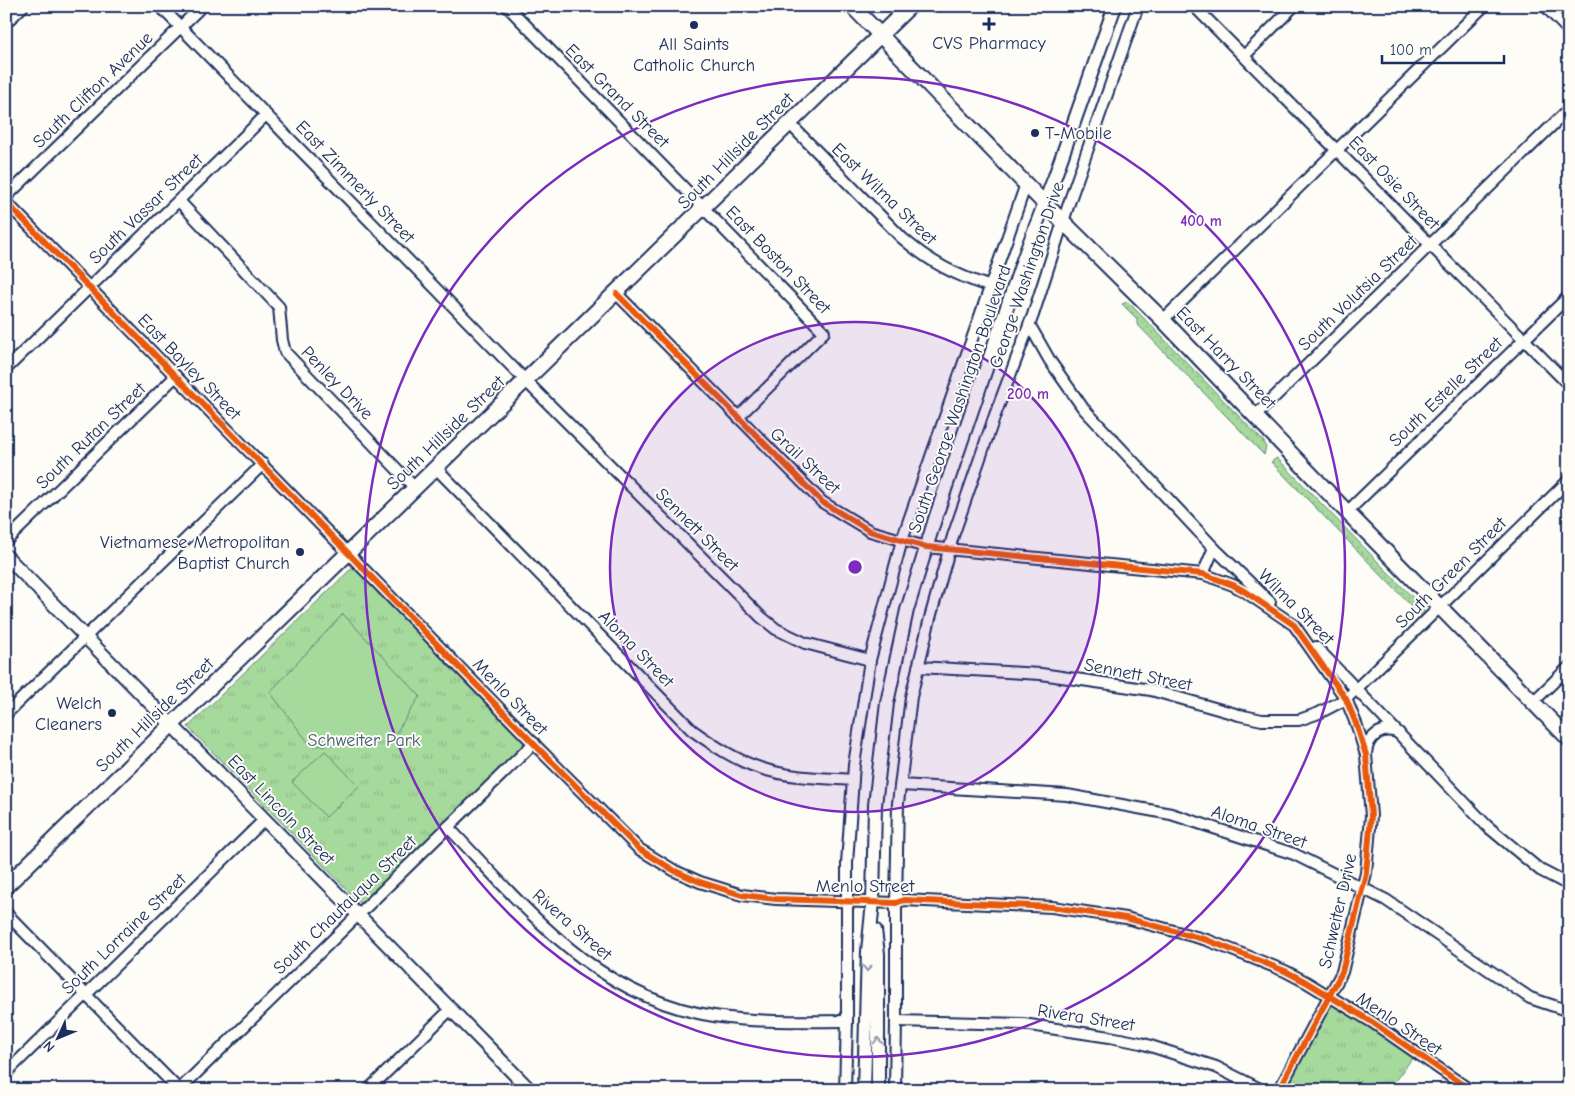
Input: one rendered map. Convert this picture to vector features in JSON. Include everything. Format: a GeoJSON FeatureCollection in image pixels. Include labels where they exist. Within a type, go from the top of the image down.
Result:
{"type":"FeatureCollection","features":[{"type":"Feature","properties":{"kind":"main road","name":"East Harry Street"},"geometry":{"type":"LineString","coordinates":[[852,6],[1045,204],[1163,320],[1569,739]]}},
{"type":"Feature","properties":{"kind":"main road","name":"South Hillside Street"},"geometry":{"type":"LineString","coordinates":[[6,886],[617,294],[910,6]]}},
{"type":"Feature","properties":{"kind":"street"},"geometry":{"type":"LineString","coordinates":[[6,22],[23,6]]}},
{"type":"Feature","properties":{"kind":"street","name":"East Zimmerly Street"},"geometry":{"type":"LineString","coordinates":[[160,6],[526,381]]}},
{"type":"Feature","properties":{"kind":"street","name":"South Clifton Avenue"},"geometry":{"type":"LineString","coordinates":[[6,197],[202,6]]}},
{"type":"Feature","properties":{"kind":"street","name":"East Grand Street"},"geometry":{"type":"LineString","coordinates":[[507,6],[705,208]]}},
{"type":"Feature","properties":{"kind":"street","name":"South George Washington Boulevard"},"geometry":{"type":"LineString","coordinates":[[864,1090],[868,951],[873,902],[875,805],[887,703],[907,610],[926,547],[1024,257],[1116,6]]}},
{"type":"Feature","properties":{"kind":"street","name":"George Washington Drive"},"geometry":{"type":"LineString","coordinates":[[895,1090],[898,803],[911,697],[949,550],[1138,6]]}},
{"type":"Feature","properties":{"kind":"street","name":"East Osie Street"},"geometry":{"type":"LineString","coordinates":[[1194,6],[1338,149],[1569,385]]}},
{"type":"Feature","properties":{"kind":"street"},"geometry":{"type":"LineString","coordinates":[[1244,56],[1294,6]]}},
{"type":"Feature","properties":{"kind":"street"},"geometry":{"type":"LineString","coordinates":[[1163,320],[1484,6]]}},
{"type":"Feature","properties":{"kind":"street"},"geometry":{"type":"LineString","coordinates":[[1545,6],[1569,31]]}},
{"type":"Feature","properties":{"kind":"street","name":"South Volutsia Street"},"geometry":{"type":"LineString","coordinates":[[1255,416],[1569,109]]}},
{"type":"Feature","properties":{"kind":"street","name":"South Vassar Street"},"geometry":{"type":"LineString","coordinates":[[6,369],[266,115]]}},
{"type":"Feature","properties":{"kind":"street","name":"East Wilma Street"},"geometry":{"type":"LineString","coordinates":[[790,124],[922,256],[960,277],[991,287]]}},
{"type":"Feature","properties":{"kind":"street","name":"George Washington Drive"},"geometry":{"type":"LineString","coordinates":[[845,1090],[847,1021],[846,863],[853,780],[870,660],[902,540],[1026,184]]}},
{"type":"Feature","properties":{"kind":"street","name":"Penley Drive"},"geometry":{"type":"LineString","coordinates":[[179,201],[279,307],[285,352],[416,488]]}},
{"type":"Feature","properties":{"kind":"street","name":"East Bayley Street"},"geometry":{"type":"LineString","coordinates":[[6,202],[349,553]]}},
{"type":"Feature","properties":{"kind":"street","name":"East Boston Street"},"geometry":{"type":"LineString","coordinates":[[705,208],[824,332],[738,417]]}},
{"type":"Feature","properties":{"kind":"street","name":"Grail Street"},"geometry":{"type":"LineString","coordinates":[[617,294],[822,502],[870,531],[926,547],[949,550],[1203,574],[1244,591],[1294,625]]}},
{"type":"Feature","properties":{"kind":"street","name":"South Estelle Street"},"geometry":{"type":"LineString","coordinates":[[1347,512],[1569,296]]}},
{"type":"Feature","properties":{"kind":"street","name":"Wilma Street"},"geometry":{"type":"LineString","coordinates":[[1029,324],[1050,361],[1083,408],[1214,548],[1357,689],[1487,826],[1540,870],[1569,884]]}},
{"type":"Feature","properties":{"kind":"street","name":"South Rutan Street"},"geometry":{"type":"LineString","coordinates":[[6,541],[176,376]]}},
{"type":"Feature","properties":{"kind":"street","name":"Sennett Street"},"geometry":{"type":"LineString","coordinates":[[526,381],[704,562],[776,629],[805,643],[870,660]]}},
{"type":"Feature","properties":{"kind":"street"},"geometry":{"type":"LineString","coordinates":[[6,714],[263,464]]}},
{"type":"Feature","properties":{"kind":"street","name":"Aloma Street"},"geometry":{"type":"LineString","coordinates":[[436,468],[692,730],[712,744],[760,768],[792,775],[853,780]]}},
{"type":"Feature","properties":{"kind":"street","name":"South Green Street"},"geometry":{"type":"LineString","coordinates":[[1346,699],[1569,480]]}},
{"type":"Feature","properties":{"kind":"street"},"geometry":{"type":"LineString","coordinates":[[1203,574],[1214,548]]}},
{"type":"Feature","properties":{"kind":"street","name":"Menlo Street"},"geometry":{"type":"LineString","coordinates":[[349,553],[628,839],[646,853],[700,882],[742,895],[776,900],[896,903],[904,900],[1052,907],[1126,918],[1207,940],[1284,971],[1372,1022],[1470,1090]]}},
{"type":"Feature","properties":{"kind":"street","name":"East Lincoln Street"},"geometry":{"type":"LineString","coordinates":[[6,556],[530,1090]]}},
{"type":"Feature","properties":{"kind":"street","name":"Schweiter Drive"},"geometry":{"type":"LineString","coordinates":[[1279,1090],[1342,972],[1366,873],[1371,816],[1366,755],[1357,726],[1346,699],[1294,625]]}},
{"type":"Feature","properties":{"kind":"street","name":"Sennett Street"},"geometry":{"type":"LineString","coordinates":[[918,667],[1041,674],[1151,690],[1262,720],[1299,720],[1319,713],[1346,699]]}},
{"type":"Feature","properties":{"kind":"street"},"geometry":{"type":"LineString","coordinates":[[1533,702],[1569,667]]}},
{"type":"Feature","properties":{"kind":"street"},"geometry":{"type":"LineString","coordinates":[[1366,755],[1368,742],[1377,733],[1390,730],[1400,734]]}},
{"type":"Feature","properties":{"kind":"street","name":"South Chautauqua Street"},"geometry":{"type":"LineString","coordinates":[[179,1090],[534,743]]}},
{"type":"Feature","properties":{"kind":"street","name":"Aloma Street"},"geometry":{"type":"LineString","coordinates":[[901,784],[1067,795],[1171,814],[1294,854],[1386,900],[1530,998],[1569,1011]]}},
{"type":"Feature","properties":{"kind":"street","name":"South Lorraine Street"},"geometry":{"type":"LineString","coordinates":[[6,1073],[265,819]]}},
{"type":"Feature","properties":{"kind":"street","name":"Rivera Street"},"geometry":{"type":"LineString","coordinates":[[448,827],[547,930],[600,973],[628,989],[666,1005],[715,1016],[763,1021],[847,1021]]}},
{"type":"Feature","properties":{"kind":"street","name":"South George Washington Boulevard"},"geometry":{"type":"LineString","coordinates":[[873,902],[878,954],[878,1090]]}},
{"type":"Feature","properties":{"kind":"street"},"geometry":{"type":"LineString","coordinates":[[6,913],[179,1090]]}},
{"type":"Feature","properties":{"kind":"street"},"geometry":{"type":"LineString","coordinates":[[368,1090],[451,1009]]}},
{"type":"Feature","properties":{"kind":"street","name":"Rivera Street"},"geometry":{"type":"LineString","coordinates":[[896,1020],[1023,1024],[1110,1037],[1141,1043],[1216,1067],[1262,1090]]}},
{"type":"Feature","properties":{"kind":"green space"},"geometry":{"type":"Polygon","coordinates":[[[1127,302],[1264,442],[1266,446],[1264,455],[1137,324],[1137,319],[1122,304],[1127,302]]]}},
{"type":"Feature","properties":{"kind":"green space"},"geometry":{"type":"Polygon","coordinates":[[[1277,458],[1421,606],[1425,613],[1422,617],[1271,462],[1277,458]]]}},
{"type":"Feature","properties":{"kind":"green space","name":"Schweiter Park"},"geometry":{"type":"Polygon","coordinates":[[[355,565],[527,744],[420,849],[360,903],[188,727],[355,565]]]}},
{"type":"Feature","properties":{"kind":"green space"},"geometry":{"type":"Polygon","coordinates":[[[343,614],[420,696],[390,742],[311,746],[270,692],[343,614]]]}},
{"type":"Feature","properties":{"kind":"green space"},"geometry":{"type":"Polygon","coordinates":[[[325,751],[359,786],[326,817],[292,782],[325,751]]]}},
{"type":"Feature","properties":{"kind":"green space"},"geometry":{"type":"Polygon","coordinates":[[[1332,1002],[1414,1056],[1388,1090],[1284,1090],[1332,1002]]]}},
{"type":"Feature","properties":{"kind":"cycle path"},"geometry":{"type":"LineString","coordinates":[[6,202],[538,748],[639,849],[675,871],[700,882],[742,895],[776,899],[896,903],[904,900],[1052,907],[1126,918],[1207,940],[1285,971],[1306,982],[1372,1022],[1470,1090]]}},
{"type":"Feature","properties":{"kind":"cycle path"},"geometry":{"type":"LineString","coordinates":[[617,294],[822,502],[870,531],[926,547],[1203,574],[1244,591],[1294,625],[1346,699],[1357,726],[1366,755],[1371,816],[1366,873],[1342,972],[1279,1090]]}},
{"type":"Feature","properties":{"kind":"place","name":"CVS Pharmacy"},"geometry":{"type":"Point","coordinates":[989,24]}},
{"type":"Feature","properties":{"kind":"place","name":"All Saints Catholic Church"},"geometry":{"type":"Point","coordinates":[694,25]}},
{"type":"Feature","properties":{"kind":"place","name":"T-Mobile"},"geometry":{"type":"Point","coordinates":[1035,133]}},
{"type":"Feature","properties":{"kind":"place","name":"Vietnamese Metropolitan Baptist Church"},"geometry":{"type":"Point","coordinates":[300,552]}},
{"type":"Feature","properties":{"kind":"place","name":"Welch Cleaners"},"geometry":{"type":"Point","coordinates":[112,713]}}]}
